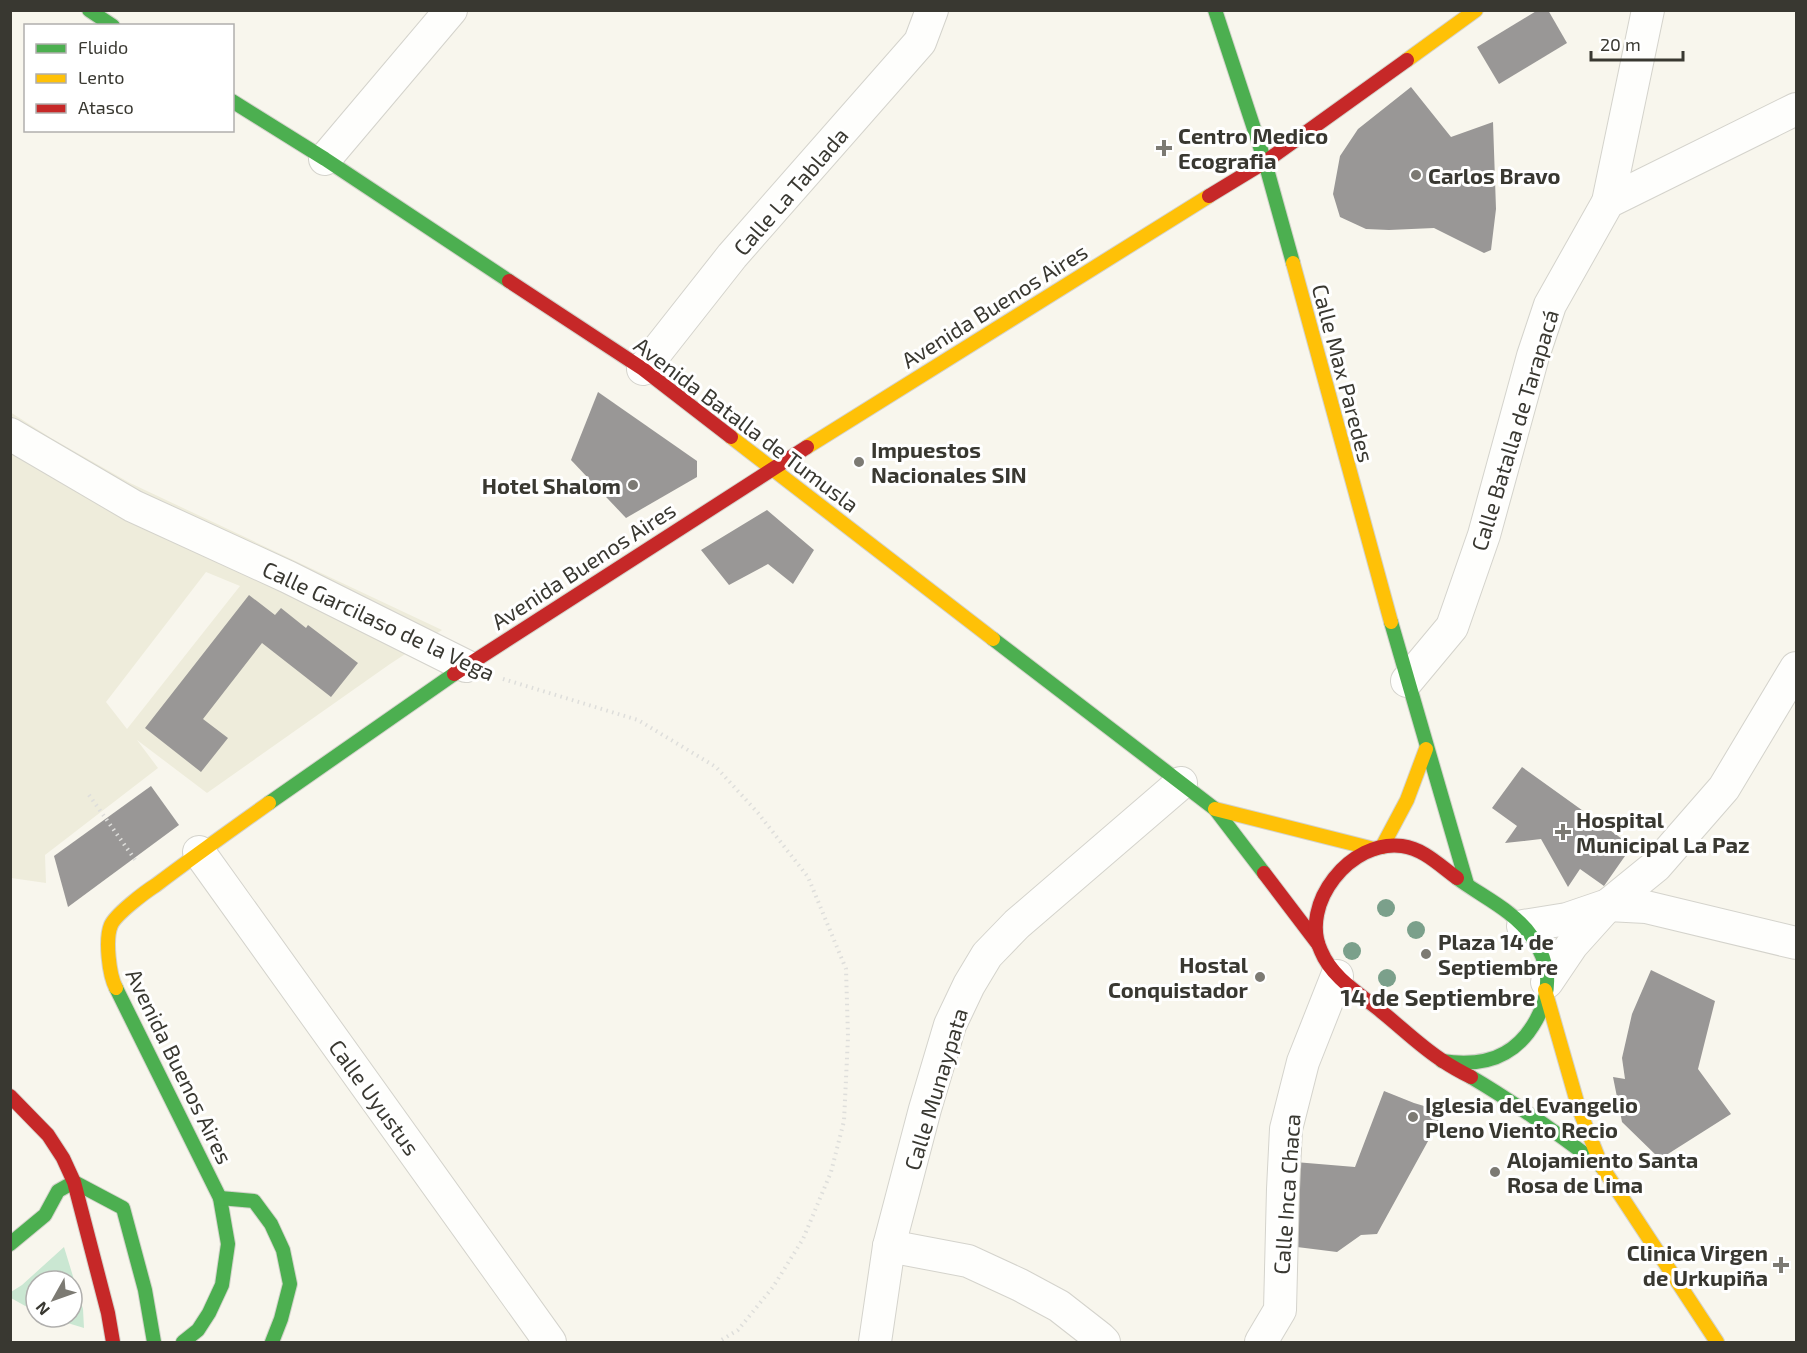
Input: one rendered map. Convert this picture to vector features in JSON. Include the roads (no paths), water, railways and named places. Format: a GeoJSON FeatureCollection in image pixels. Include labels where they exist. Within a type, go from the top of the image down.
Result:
{"type":"FeatureCollection","features":[{"type":"Feature","properties":{"kind":"main road"},"geometry":{"type":"LineString","coordinates":[[89,10],[110,24]]}},
{"type":"Feature","properties":{"kind":"main road","name":"Calle Max Paredes"},"geometry":{"type":"LineString","coordinates":[[1215,10],[1265,162],[1426,749],[1467,884]]}},
{"type":"Feature","properties":{"kind":"main road","name":"Avenida Buenos Aires"},"geometry":{"type":"LineString","coordinates":[[184,1341],[198,1330],[209,1313],[222,1284],[228,1244],[220,1198],[112,980],[108,949],[111,924],[131,903],[199,852],[466,666],[772,468],[1265,162],[1476,10]]}},
{"type":"Feature","properties":{"kind":"main road","name":"Avenida Batalla de Tumusla"},"geometry":{"type":"LineString","coordinates":[[234,102],[325,159],[643,369],[1181,783],[1215,810],[1318,944],[1326,961],[1337,976],[1442,1061],[1498,1093],[1551,1128],[1602,1167]]}},
{"type":"Feature","properties":{"kind":"main road"},"geometry":{"type":"LineString","coordinates":[[1318,944],[1316,926],[1318,908],[1325,890],[1336,875],[1351,861],[1378,848],[1401,816],[1416,783],[1426,749]]}},
{"type":"Feature","properties":{"kind":"main road","name":"Avenida Batalla de Tumusla"},"geometry":{"type":"LineString","coordinates":[[1215,810],[1378,848],[1399,845],[1420,850],[1523,926]]}},
{"type":"Feature","properties":{"kind":"main road"},"geometry":{"type":"LineString","coordinates":[[1523,926],[1536,944],[1545,967],[1546,986],[1561,1050],[1579,1109],[1602,1167],[1717,1342]]}},
{"type":"Feature","properties":{"kind":"main road"},"geometry":{"type":"LineString","coordinates":[[1442,1061],[1462,1064],[1483,1062],[1502,1055],[1519,1043],[1532,1028],[1541,1010],[1546,986]]}},
{"type":"Feature","properties":{"kind":"main road"},"geometry":{"type":"LineString","coordinates":[[10,1096],[48,1135],[63,1158],[74,1182],[108,1313],[113,1342]]}},
{"type":"Feature","properties":{"kind":"main road"},"geometry":{"type":"LineString","coordinates":[[10,1245],[45,1215],[58,1191],[74,1182]]}},
{"type":"Feature","properties":{"kind":"main road"},"geometry":{"type":"LineString","coordinates":[[74,1182],[123,1208],[145,1290],[154,1342]]}},
{"type":"Feature","properties":{"kind":"main road"},"geometry":{"type":"LineString","coordinates":[[220,1198],[254,1201],[271,1224],[283,1250],[290,1284],[272,1342]]}},
{"type":"Feature","properties":{"kind":"street"},"geometry":{"type":"LineString","coordinates":[[325,159],[451,10]]}},
{"type":"Feature","properties":{"kind":"street","name":"Calle La Tablada"},"geometry":{"type":"LineString","coordinates":[[643,369],[732,256],[920,42],[932,10]]}},
{"type":"Feature","properties":{"kind":"street","name":"Calle Batalla de Tarapacá"},"geometry":{"type":"LineString","coordinates":[[1407,681],[1452,627],[1484,535],[1533,356],[1550,306],[1608,202],[1648,10]]}},
{"type":"Feature","properties":{"kind":"street"},"geometry":{"type":"LineString","coordinates":[[1608,202],[1797,109]]}},
{"type":"Feature","properties":{"kind":"street","name":"Calle Garcilaso de la Vega"},"geometry":{"type":"LineString","coordinates":[[10,434],[134,506],[288,577],[466,666]]}},
{"type":"Feature","properties":{"kind":"street"},"geometry":{"type":"LineString","coordinates":[[1546,986],[1572,945],[1608,905],[1656,866],[1724,788],[1797,668]]}},
{"type":"Feature","properties":{"kind":"street","name":"Calle Munaypata"},"geometry":{"type":"LineString","coordinates":[[875,1342],[889,1246],[925,1109],[950,1025],[969,985],[987,955],[1017,924],[1181,783]]}},
{"type":"Feature","properties":{"kind":"street","name":"Calle Uyustus"},"geometry":{"type":"LineString","coordinates":[[199,852],[550,1342]]}},
{"type":"Feature","properties":{"kind":"street"},"geometry":{"type":"LineString","coordinates":[[1523,926],[1567,919],[1608,905],[1646,907],[1797,943]]}},
{"type":"Feature","properties":{"kind":"street","name":"Calle Inca Chaca"},"geometry":{"type":"LineString","coordinates":[[1261,1342],[1280,1310],[1282,1189],[1286,1129],[1303,1062],[1337,976]]}},
{"type":"Feature","properties":{"kind":"street"},"geometry":{"type":"LineString","coordinates":[[889,1246],[968,1261],[1059,1306],[1104,1342]]}},
{"type":"Feature","properties":{"kind":"place","name":"Centro Medico Ecografia"},"geometry":{"type":"Point","coordinates":[1164,148]}},
{"type":"Feature","properties":{"kind":"place","name":"Carlos Bravo"},"geometry":{"type":"Point","coordinates":[1416,175]}},
{"type":"Feature","properties":{"kind":"place","name":"Impuestos Nacionales SIN"},"geometry":{"type":"Point","coordinates":[859,462]}},
{"type":"Feature","properties":{"kind":"place","name":"Hotel Shalom"},"geometry":{"type":"Point","coordinates":[633,485]}},
{"type":"Feature","properties":{"kind":"place","name":"Hospital Municipal La Paz"},"geometry":{"type":"Point","coordinates":[1563,832]}},
{"type":"Feature","properties":{"kind":"place","name":"Plaza 14 de Septiembre"},"geometry":{"type":"Point","coordinates":[1426,954]}},
{"type":"Feature","properties":{"kind":"place","name":"Hostal Conquistador"},"geometry":{"type":"Point","coordinates":[1260,977]}},
{"type":"Feature","properties":{"kind":"place","name":"Iglesia del Evangelio Pleno Viento Recio"},"geometry":{"type":"Point","coordinates":[1413,1117]}},
{"type":"Feature","properties":{"kind":"place","name":"Alojamiento Santa Rosa de Lima"},"geometry":{"type":"Point","coordinates":[1495,1172]}},
{"type":"Feature","properties":{"kind":"place","name":"Clinica Virgen de Urkupiña"},"geometry":{"type":"Point","coordinates":[1781,1265]}},
{"type":"Feature","properties":{"kind":"district","name":"14 de Septiembre"},"geometry":{"type":"Point","coordinates":[1438,996]}}]}
